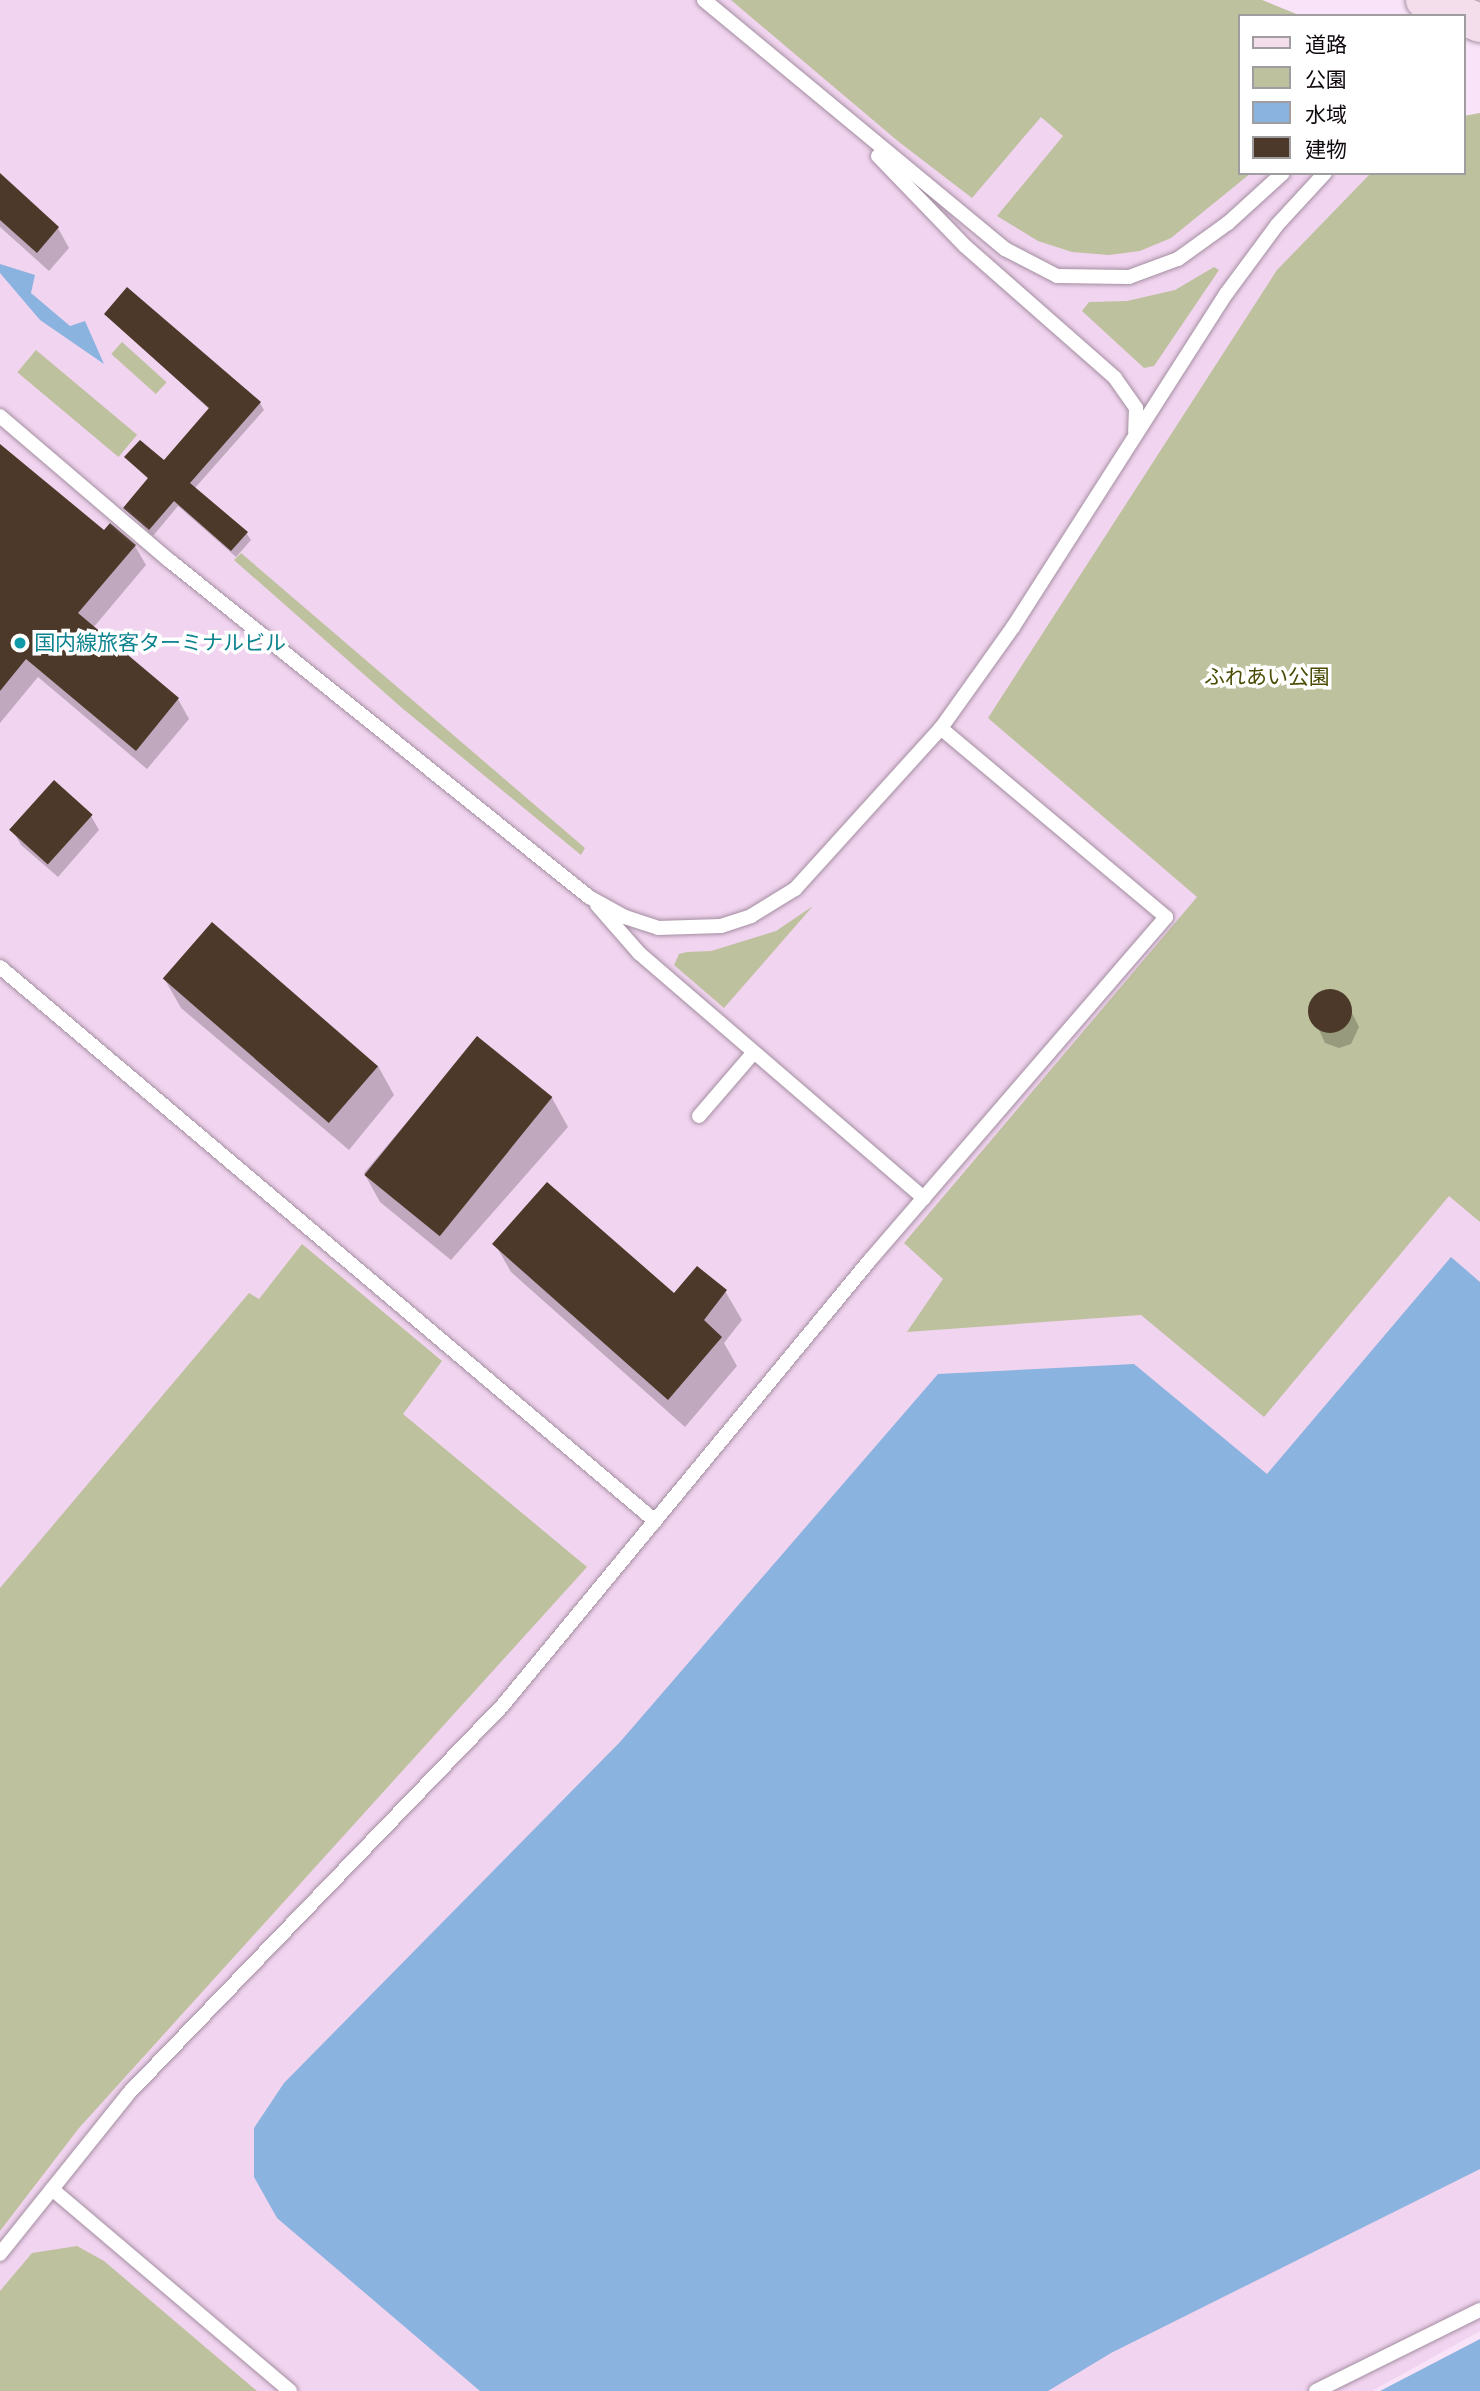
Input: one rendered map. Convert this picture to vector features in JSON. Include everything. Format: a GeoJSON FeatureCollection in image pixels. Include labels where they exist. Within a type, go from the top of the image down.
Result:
{"type":"FeatureCollection","features":[{"type":"Feature","properties":{"kind":"lane"},"geometry":{"type":"LineString","coordinates":[[704,0],[831,108],[1005,249],[1031,265],[1077,279],[1129,277],[1178,259],[1228,223],[1281,175]]}},
{"type":"Feature","properties":{"kind":"lane"},"geometry":{"type":"LineString","coordinates":[[831,108],[965,246],[1115,378],[1136,408],[1134,437]]}},
{"type":"Feature","properties":{"kind":"lane"},"geometry":{"type":"LineString","coordinates":[[0,416],[170,561],[589,897],[625,918],[658,928],[721,926],[751,916],[795,889],[941,728],[1013,626],[1254,254],[1323,175]]}},
{"type":"Feature","properties":{"kind":"lane"},"geometry":{"type":"LineString","coordinates":[[0,2255],[128,2094],[503,1705],[924,1198],[1166,917],[941,728]]}},
{"type":"Feature","properties":{"kind":"lane"},"geometry":{"type":"LineString","coordinates":[[589,897],[639,953],[924,1198]]}},
{"type":"Feature","properties":{"kind":"lane"},"geometry":{"type":"LineString","coordinates":[[0,967],[655,1521]]}},
{"type":"Feature","properties":{"kind":"lane"},"geometry":{"type":"LineString","coordinates":[[699,1116],[754,1052]]}},
{"type":"Feature","properties":{"kind":"lane"},"geometry":{"type":"LineString","coordinates":[[52,2189],[290,2391]]}},
{"type":"Feature","properties":{"kind":"lane"},"geometry":{"type":"LineString","coordinates":[[1315,2391],[1480,2310]]}},
{"type":"Feature","properties":{"kind":"shaded area"},"geometry":{"type":"Polygon","coordinates":[[[0,0],[1262,0],[1296,14],[1238,14],[1238,175],[1466,175],[1466,116],[1480,113],[1480,2331],[1372,2391],[0,2391],[0,0]]]}},
{"type":"Feature","properties":{"kind":"green space"},"geometry":{"type":"Polygon","coordinates":[[[731,0],[1262,0],[1296,14],[1238,14],[1238,175],[1249,175],[1171,238],[1140,251],[1109,255],[1072,252],[1038,241],[997,216],[1063,136],[1041,117],[972,198],[899,142],[731,0]]]}},
{"type":"Feature","properties":{"kind":"green space","name":"ふれあい公園"},"geometry":{"type":"Polygon","coordinates":[[[1480,113],[1480,1222],[1449,1196],[1264,1417],[1141,1315],[907,1332],[943,1279],[904,1243],[1197,897],[988,718],[1277,270],[1369,175],[1466,175],[1466,116],[1480,113]]]}},
{"type":"Feature","properties":{"kind":"green space"},"geometry":{"type":"Polygon","coordinates":[[[1214,267],[1219,270],[1154,366],[1144,368],[1082,311],[1089,302],[1127,301],[1175,290],[1214,267]]]}},
{"type":"Feature","properties":{"kind":"green space"},"geometry":{"type":"Polygon","coordinates":[[[122,342],[167,382],[156,394],[111,354],[122,342]]]}},
{"type":"Feature","properties":{"kind":"green space"},"geometry":{"type":"Polygon","coordinates":[[[36,350],[137,435],[118,457],[17,372],[36,350]]]}},
{"type":"Feature","properties":{"kind":"green space"},"geometry":{"type":"Polygon","coordinates":[[[241,553],[585,848],[581,855],[402,708],[234,560],[241,553]]]}},
{"type":"Feature","properties":{"kind":"green space"},"geometry":{"type":"Polygon","coordinates":[[[813,906],[724,1008],[674,965],[679,954],[711,951],[776,931],[813,906]]]}},
{"type":"Feature","properties":{"kind":"green space"},"geometry":{"type":"Polygon","coordinates":[[[302,1244],[442,1361],[403,1414],[587,1567],[79,2128],[0,2231],[0,1588],[249,1293],[259,1299],[302,1244]]]}},
{"type":"Feature","properties":{"kind":"green space"},"geometry":{"type":"Polygon","coordinates":[[[77,2246],[104,2261],[257,2391],[0,2391],[0,2291],[32,2253],[77,2246]]]}},
{"type":"Feature","properties":{"kind":"water"},"geometry":{"type":"Polygon","coordinates":[[[0,264],[35,275],[31,293],[70,326],[85,321],[104,364],[40,320],[0,273],[0,264]]]}},
{"type":"Feature","properties":{"kind":"water"},"geometry":{"type":"Polygon","coordinates":[[[1451,1257],[1480,1282],[1480,2169],[1111,2353],[1048,2391],[480,2391],[277,2218],[254,2177],[254,2128],[284,2083],[620,1742],[938,1374],[1134,1364],[1267,1474],[1451,1257]]]}},
{"type":"Feature","properties":{"kind":"water"},"geometry":{"type":"Polygon","coordinates":[[[1480,2339],[1480,2391],[1380,2391],[1480,2339]]]}},
{"type":"Feature","properties":{"kind":"building"},"geometry":{"type":"Polygon","coordinates":[[[0,173],[59,227],[37,253],[0,220],[0,173]]]}},
{"type":"Feature","properties":{"kind":"building"},"geometry":{"type":"Polygon","coordinates":[[[127,287],[261,402],[190,483],[248,532],[231,551],[174,501],[149,530],[123,508],[148,478],[124,457],[140,440],[164,460],[209,408],[104,314],[127,287]]]}},
{"type":"Feature","properties":{"kind":"building"},"geometry":{"type":"Polygon","coordinates":[[[0,444],[104,530],[110,523],[136,545],[78,613],[179,698],[136,751],[26,659],[0,691],[0,444]]]}},
{"type":"Feature","properties":{"kind":"building"},"geometry":{"type":"Polygon","coordinates":[[[54,780],[93,815],[48,865],[9,830],[54,780]]]}},
{"type":"Feature","properties":{"kind":"building"},"geometry":{"type":"Polygon","coordinates":[[[212,922],[378,1066],[329,1123],[163,979],[212,922]]]}},
{"type":"Feature","properties":{"kind":"building"},"geometry":{"type":"Polygon","coordinates":[[[1330,989],[1339,990],[1346,995],[1351,1002],[1351,1020],[1346,1027],[1339,1032],[1330,1033],[1321,1032],[1314,1027],[1309,1020],[1308,1011],[1309,1002],[1314,995],[1321,990],[1330,989]]]}},
{"type":"Feature","properties":{"kind":"building"},"geometry":{"type":"Polygon","coordinates":[[[477,1036],[552,1097],[440,1236],[364,1175],[477,1036]]]}},
{"type":"Feature","properties":{"kind":"building"},"geometry":{"type":"Polygon","coordinates":[[[547,1182],[674,1293],[697,1266],[727,1290],[704,1320],[722,1337],[668,1400],[492,1244],[547,1182]]]}},
{"type":"Feature","properties":{"kind":"place","name":"国内線旅客ターミナルビル"},"geometry":{"type":"Point","coordinates":[20,643]}}]}
